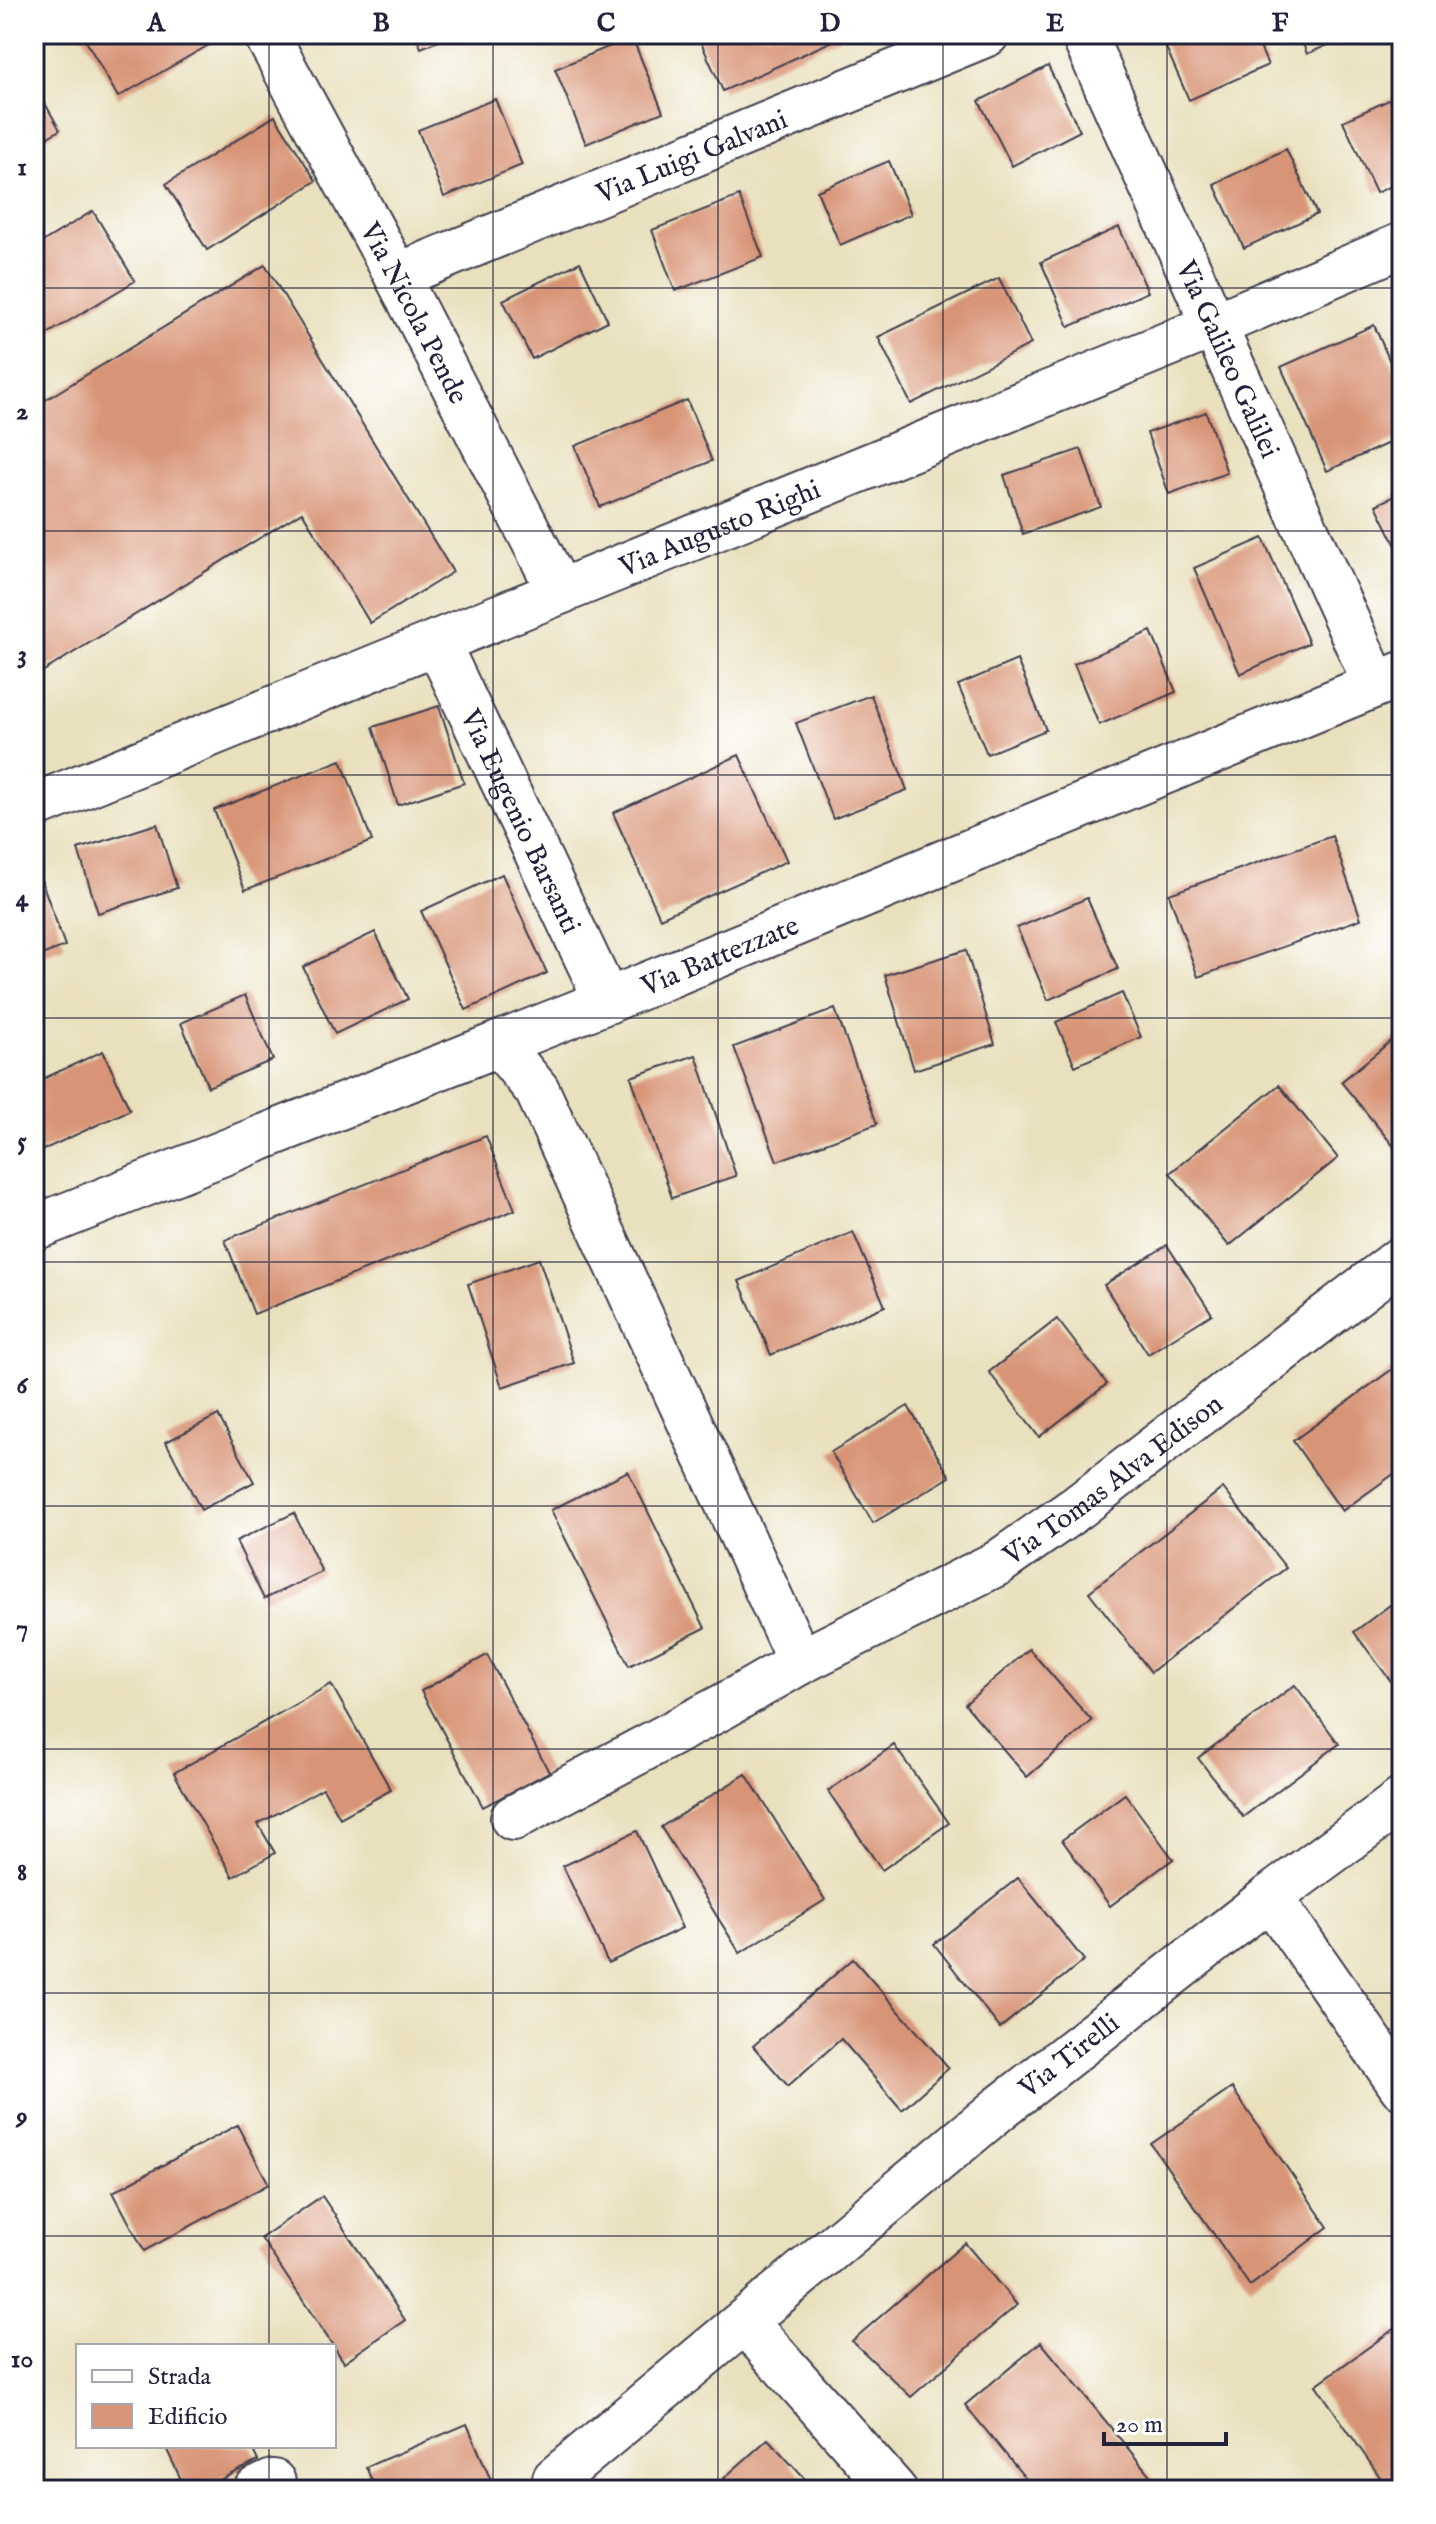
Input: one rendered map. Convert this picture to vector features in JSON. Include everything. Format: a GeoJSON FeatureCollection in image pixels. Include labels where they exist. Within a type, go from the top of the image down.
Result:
{"type":"FeatureCollection","features":[{"type":"Feature","properties":{"kind":"street","name":"Via Nicola Pende"},"geometry":{"type":"LineString","coordinates":[[266,34],[397,276],[560,592]]}},
{"type":"Feature","properties":{"kind":"street","name":"Via Luigi Galvani"},"geometry":{"type":"LineString","coordinates":[[397,276],[987,34]]}},
{"type":"Feature","properties":{"kind":"street","name":"Via Galileo Galilei"},"geometry":{"type":"LineString","coordinates":[[1083,34],[1213,326],[1389,678]]}},
{"type":"Feature","properties":{"kind":"street","name":"Via Augusto Righi"},"geometry":{"type":"LineString","coordinates":[[34,806],[1213,326],[1402,245]]}},
{"type":"Feature","properties":{"kind":"street","name":"Via Eugenio Barsanti"},"geometry":{"type":"LineString","coordinates":[[437,642],[607,1001]]}},
{"type":"Feature","properties":{"kind":"street","name":"Via Battezzate"},"geometry":{"type":"LineString","coordinates":[[34,1228],[607,1001],[1389,678]]}},
{"type":"Feature","properties":{"kind":"street"},"geometry":{"type":"LineString","coordinates":[[499,1044],[537,1090],[800,1662]]}},
{"type":"Feature","properties":{"kind":"street","name":"Via Tomas Alva Edison"},"geometry":{"type":"LineString","coordinates":[[513,1818],[800,1662],[998,1563],[1037,1537],[1402,1258]]}},
{"type":"Feature","properties":{"kind":"street","name":"Via Tirelli"},"geometry":{"type":"LineString","coordinates":[[555,2479],[1000,2108],[1270,1897],[1402,1800]]}},
{"type":"Feature","properties":{"kind":"street"},"geometry":{"type":"LineString","coordinates":[[1270,1897],[1402,2087]]}},
{"type":"Feature","properties":{"kind":"street"},"geometry":{"type":"LineString","coordinates":[[745,2322],[894,2490]]}},
{"type":"Feature","properties":{"kind":"building"},"geometry":{"type":"Polygon","coordinates":[[[82,34],[228,34],[118,97],[82,34]]]}},
{"type":"Feature","properties":{"kind":"building"},"geometry":{"type":"Polygon","coordinates":[[[415,34],[455,34],[421,48],[415,34]]]}},
{"type":"Feature","properties":{"kind":"building"},"geometry":{"type":"Polygon","coordinates":[[[697,34],[837,34],[839,38],[723,91],[697,34]]]}},
{"type":"Feature","properties":{"kind":"building"},"geometry":{"type":"Polygon","coordinates":[[[1160,34],[1254,34],[1268,65],[1189,100],[1160,34]]]}},
{"type":"Feature","properties":{"kind":"building"},"geometry":{"type":"Polygon","coordinates":[[[1299,34],[1354,34],[1307,54],[1299,34]]]}},
{"type":"Feature","properties":{"kind":"building"},"geometry":{"type":"Polygon","coordinates":[[[632,37],[663,112],[586,144],[555,69],[632,37]]]}},
{"type":"Feature","properties":{"kind":"building"},"geometry":{"type":"Polygon","coordinates":[[[1048,66],[1080,131],[1012,166],[979,101],[1048,66]]]}},
{"type":"Feature","properties":{"kind":"building"},"geometry":{"type":"Polygon","coordinates":[[[34,84],[60,130],[34,145],[34,84]]]}},
{"type":"Feature","properties":{"kind":"building"},"geometry":{"type":"Polygon","coordinates":[[[1402,94],[1402,181],[1376,193],[1343,121],[1402,94]]]}},
{"type":"Feature","properties":{"kind":"building"},"geometry":{"type":"Polygon","coordinates":[[[495,99],[522,165],[444,197],[418,130],[495,99]]]}},
{"type":"Feature","properties":{"kind":"building"},"geometry":{"type":"Polygon","coordinates":[[[275,116],[316,181],[207,250],[166,184],[275,116]]]}},
{"type":"Feature","properties":{"kind":"building"},"geometry":{"type":"Polygon","coordinates":[[[1286,149],[1317,214],[1244,248],[1214,184],[1286,149]]]}},
{"type":"Feature","properties":{"kind":"building"},"geometry":{"type":"Polygon","coordinates":[[[889,161],[911,214],[840,245],[817,191],[889,161]]]}},
{"type":"Feature","properties":{"kind":"building"},"geometry":{"type":"Polygon","coordinates":[[[739,196],[763,257],[675,291],[652,230],[739,196]]]}},
{"type":"Feature","properties":{"kind":"building"},"geometry":{"type":"Polygon","coordinates":[[[93,211],[135,281],[34,342],[34,247],[93,211]]]}},
{"type":"Feature","properties":{"kind":"building"},"geometry":{"type":"Polygon","coordinates":[[[1119,227],[1148,292],[1069,327],[1041,262],[1119,227]]]}},
{"type":"Feature","properties":{"kind":"building"},"geometry":{"type":"Polygon","coordinates":[[[580,262],[608,321],[532,359],[503,300],[580,262]]]}},
{"type":"Feature","properties":{"kind":"building"},"geometry":{"type":"Polygon","coordinates":[[[265,265],[453,572],[370,623],[302,512],[34,677],[34,407],[265,265]]]}},
{"type":"Feature","properties":{"kind":"building"},"geometry":{"type":"Polygon","coordinates":[[[999,278],[1031,344],[911,404],[878,337],[999,278]]]}},
{"type":"Feature","properties":{"kind":"building"},"geometry":{"type":"Polygon","coordinates":[[[1374,325],[1402,389],[1402,437],[1327,471],[1281,367],[1374,325]]]}},
{"type":"Feature","properties":{"kind":"building"},"geometry":{"type":"Polygon","coordinates":[[[687,400],[712,461],[600,507],[575,446],[687,400]]]}},
{"type":"Feature","properties":{"kind":"building"},"geometry":{"type":"Polygon","coordinates":[[[1206,412],[1227,473],[1169,494],[1147,433],[1206,412]]]}},
{"type":"Feature","properties":{"kind":"building"},"geometry":{"type":"Polygon","coordinates":[[[1081,449],[1101,507],[1023,534],[1004,475],[1081,449]]]}},
{"type":"Feature","properties":{"kind":"building"},"geometry":{"type":"Polygon","coordinates":[[[1402,492],[1402,558],[1376,505],[1402,492]]]}},
{"type":"Feature","properties":{"kind":"building"},"geometry":{"type":"Polygon","coordinates":[[[1263,538],[1309,643],[1240,674],[1194,568],[1263,538]]]}},
{"type":"Feature","properties":{"kind":"building"},"geometry":{"type":"Polygon","coordinates":[[[1151,631],[1176,692],[1099,725],[1074,664],[1151,631]]]}},
{"type":"Feature","properties":{"kind":"building"},"geometry":{"type":"Polygon","coordinates":[[[1017,660],[1046,730],[987,754],[958,685],[1017,660]]]}},
{"type":"Feature","properties":{"kind":"building"},"geometry":{"type":"Polygon","coordinates":[[[871,695],[907,790],[833,819],[796,723],[871,695]]]}},
{"type":"Feature","properties":{"kind":"building"},"geometry":{"type":"Polygon","coordinates":[[[439,706],[464,783],[398,805],[373,727],[439,706]]]}},
{"type":"Feature","properties":{"kind":"building"},"geometry":{"type":"Polygon","coordinates":[[[739,755],[787,861],[660,918],[613,813],[739,755]]]}},
{"type":"Feature","properties":{"kind":"building"},"geometry":{"type":"Polygon","coordinates":[[[341,760],[372,841],[245,890],[214,810],[341,760]]]}},
{"type":"Feature","properties":{"kind":"building"},"geometry":{"type":"Polygon","coordinates":[[[157,824],[177,888],[98,913],[78,849],[157,824]]]}},
{"type":"Feature","properties":{"kind":"building"},"geometry":{"type":"Polygon","coordinates":[[[1332,836],[1361,919],[1198,977],[1169,894],[1332,836]]]}},
{"type":"Feature","properties":{"kind":"building"},"geometry":{"type":"Polygon","coordinates":[[[38,871],[65,946],[34,958],[34,872],[38,871]]]}},
{"type":"Feature","properties":{"kind":"building"},"geometry":{"type":"Polygon","coordinates":[[[502,874],[547,973],[466,1010],[421,911],[502,874]]]}},
{"type":"Feature","properties":{"kind":"building"},"geometry":{"type":"Polygon","coordinates":[[[1087,898],[1118,969],[1048,1000],[1017,928],[1087,898]]]}},
{"type":"Feature","properties":{"kind":"building"},"geometry":{"type":"Polygon","coordinates":[[[375,932],[408,999],[335,1034],[303,967],[375,932]]]}},
{"type":"Feature","properties":{"kind":"building"},"geometry":{"type":"Polygon","coordinates":[[[966,950],[995,1044],[914,1070],[885,975],[966,950]]]}},
{"type":"Feature","properties":{"kind":"building"},"geometry":{"type":"Polygon","coordinates":[[[1122,993],[1141,1037],[1075,1066],[1056,1022],[1122,993]]]}},
{"type":"Feature","properties":{"kind":"building"},"geometry":{"type":"Polygon","coordinates":[[[245,995],[273,1060],[208,1087],[181,1023],[245,995]]]}},
{"type":"Feature","properties":{"kind":"building"},"geometry":{"type":"Polygon","coordinates":[[[835,1009],[877,1124],[777,1161],[734,1047],[835,1009]]]}},
{"type":"Feature","properties":{"kind":"building"},"geometry":{"type":"Polygon","coordinates":[[[1402,1032],[1402,1153],[1400,1154],[1341,1082],[1402,1032]]]}},
{"type":"Feature","properties":{"kind":"building"},"geometry":{"type":"Polygon","coordinates":[[[103,1051],[130,1110],[34,1154],[34,1083],[103,1051]]]}},
{"type":"Feature","properties":{"kind":"building"},"geometry":{"type":"Polygon","coordinates":[[[696,1055],[736,1176],[672,1198],[631,1077],[696,1055]]]}},
{"type":"Feature","properties":{"kind":"building"},"geometry":{"type":"Polygon","coordinates":[[[1279,1085],[1338,1158],[1229,1246],[1170,1173],[1279,1085]]]}},
{"type":"Feature","properties":{"kind":"building"},"geometry":{"type":"Polygon","coordinates":[[[486,1136],[515,1210],[254,1314],[225,1240],[486,1136]]]}},
{"type":"Feature","properties":{"kind":"building"},"geometry":{"type":"Polygon","coordinates":[[[853,1232],[885,1306],[771,1355],[739,1281],[853,1232]]]}},
{"type":"Feature","properties":{"kind":"building"},"geometry":{"type":"Polygon","coordinates":[[[1167,1245],[1212,1314],[1148,1354],[1104,1285],[1167,1245]]]}},
{"type":"Feature","properties":{"kind":"building"},"geometry":{"type":"Polygon","coordinates":[[[539,1259],[574,1363],[502,1387],[468,1284],[539,1259]]]}},
{"type":"Feature","properties":{"kind":"building"},"geometry":{"type":"Polygon","coordinates":[[[1057,1319],[1107,1384],[1039,1437],[989,1372],[1057,1319]]]}},
{"type":"Feature","properties":{"kind":"building"},"geometry":{"type":"Polygon","coordinates":[[[1394,1368],[1402,1379],[1402,1468],[1342,1511],[1293,1441],[1394,1368]]]}},
{"type":"Feature","properties":{"kind":"building"},"geometry":{"type":"Polygon","coordinates":[[[908,1406],[950,1477],[873,1523],[831,1452],[908,1406]]]}},
{"type":"Feature","properties":{"kind":"building"},"geometry":{"type":"Polygon","coordinates":[[[218,1415],[254,1482],[201,1510],[166,1442],[218,1415]]]}},
{"type":"Feature","properties":{"kind":"building"},"geometry":{"type":"Polygon","coordinates":[[[628,1471],[705,1628],[629,1666],[551,1510],[628,1471]]]}},
{"type":"Feature","properties":{"kind":"building"},"geometry":{"type":"Polygon","coordinates":[[[1223,1488],[1286,1568],[1151,1672],[1089,1592],[1223,1488]]]}},
{"type":"Feature","properties":{"kind":"building"},"geometry":{"type":"Polygon","coordinates":[[[294,1513],[322,1572],[264,1599],[236,1541],[294,1513]]]}},
{"type":"Feature","properties":{"kind":"building"},"geometry":{"type":"Polygon","coordinates":[[[1402,1596],[1402,1696],[1354,1632],[1402,1596]]]}},
{"type":"Feature","properties":{"kind":"building"},"geometry":{"type":"Polygon","coordinates":[[[1029,1649],[1092,1721],[1027,1777],[965,1704],[1029,1649]]]}},
{"type":"Feature","properties":{"kind":"building"},"geometry":{"type":"Polygon","coordinates":[[[487,1655],[549,1772],[483,1807],[421,1691],[487,1655]]]}},
{"type":"Feature","properties":{"kind":"building"},"geometry":{"type":"Polygon","coordinates":[[[331,1684],[391,1790],[340,1818],[323,1788],[258,1824],[275,1853],[233,1877],[174,1773],[331,1684]]]}},
{"type":"Feature","properties":{"kind":"building"},"geometry":{"type":"Polygon","coordinates":[[[1295,1685],[1339,1744],[1243,1817],[1198,1758],[1295,1685]]]}},
{"type":"Feature","properties":{"kind":"building"},"geometry":{"type":"Polygon","coordinates":[[[894,1745],[949,1823],[882,1870],[828,1791],[894,1745]]]}},
{"type":"Feature","properties":{"kind":"building"},"geometry":{"type":"Polygon","coordinates":[[[746,1774],[825,1900],[740,1953],[661,1827],[746,1774]]]}},
{"type":"Feature","properties":{"kind":"building"},"geometry":{"type":"Polygon","coordinates":[[[1125,1794],[1173,1859],[1110,1906],[1062,1840],[1125,1794]]]}},
{"type":"Feature","properties":{"kind":"building"},"geometry":{"type":"Polygon","coordinates":[[[637,1831],[682,1928],[608,1963],[563,1866],[637,1831]]]}},
{"type":"Feature","properties":{"kind":"building"},"geometry":{"type":"Polygon","coordinates":[[[1018,1878],[1084,1960],[1000,2028],[934,1944],[1018,1878]]]}},
{"type":"Feature","properties":{"kind":"building"},"geometry":{"type":"Polygon","coordinates":[[[853,1959],[949,2068],[902,2110],[841,2039],[788,2086],[753,2046],[853,1959]]]}},
{"type":"Feature","properties":{"kind":"building"},"geometry":{"type":"Polygon","coordinates":[[[1232,2088],[1328,2227],[1250,2286],[1151,2144],[1232,2088]]]}},
{"type":"Feature","properties":{"kind":"building"},"geometry":{"type":"Polygon","coordinates":[[[237,2125],[269,2184],[144,2251],[113,2192],[237,2125]]]}},
{"type":"Feature","properties":{"kind":"building"},"geometry":{"type":"Polygon","coordinates":[[[322,2196],[405,2320],[344,2362],[336,2350],[336,2344],[332,2344],[261,2238],[322,2196]]]}},
{"type":"Feature","properties":{"kind":"building"},"geometry":{"type":"Polygon","coordinates":[[[965,2243],[1017,2305],[911,2397],[852,2341],[965,2243]]]}},
{"type":"Feature","properties":{"kind":"building"},"geometry":{"type":"Polygon","coordinates":[[[1394,2329],[1402,2340],[1402,2490],[1389,2490],[1316,2385],[1394,2329]]]}},
{"type":"Feature","properties":{"kind":"building"},"geometry":{"type":"Polygon","coordinates":[[[1041,2342],[1162,2490],[1035,2490],[965,2405],[1041,2342]]]}},
{"type":"Feature","properties":{"kind":"building"},"geometry":{"type":"Polygon","coordinates":[[[467,2424],[495,2490],[376,2490],[366,2467],[467,2424]]]}},
{"type":"Feature","properties":{"kind":"building"},"geometry":{"type":"Polygon","coordinates":[[[768,2439],[815,2490],[735,2490],[724,2478],[768,2439]]]}},
{"type":"Feature","properties":{"kind":"building"},"geometry":{"type":"Polygon","coordinates":[[[166,2448],[252,2448],[258,2461],[199,2490],[186,2490],[166,2448]]]}}]}
